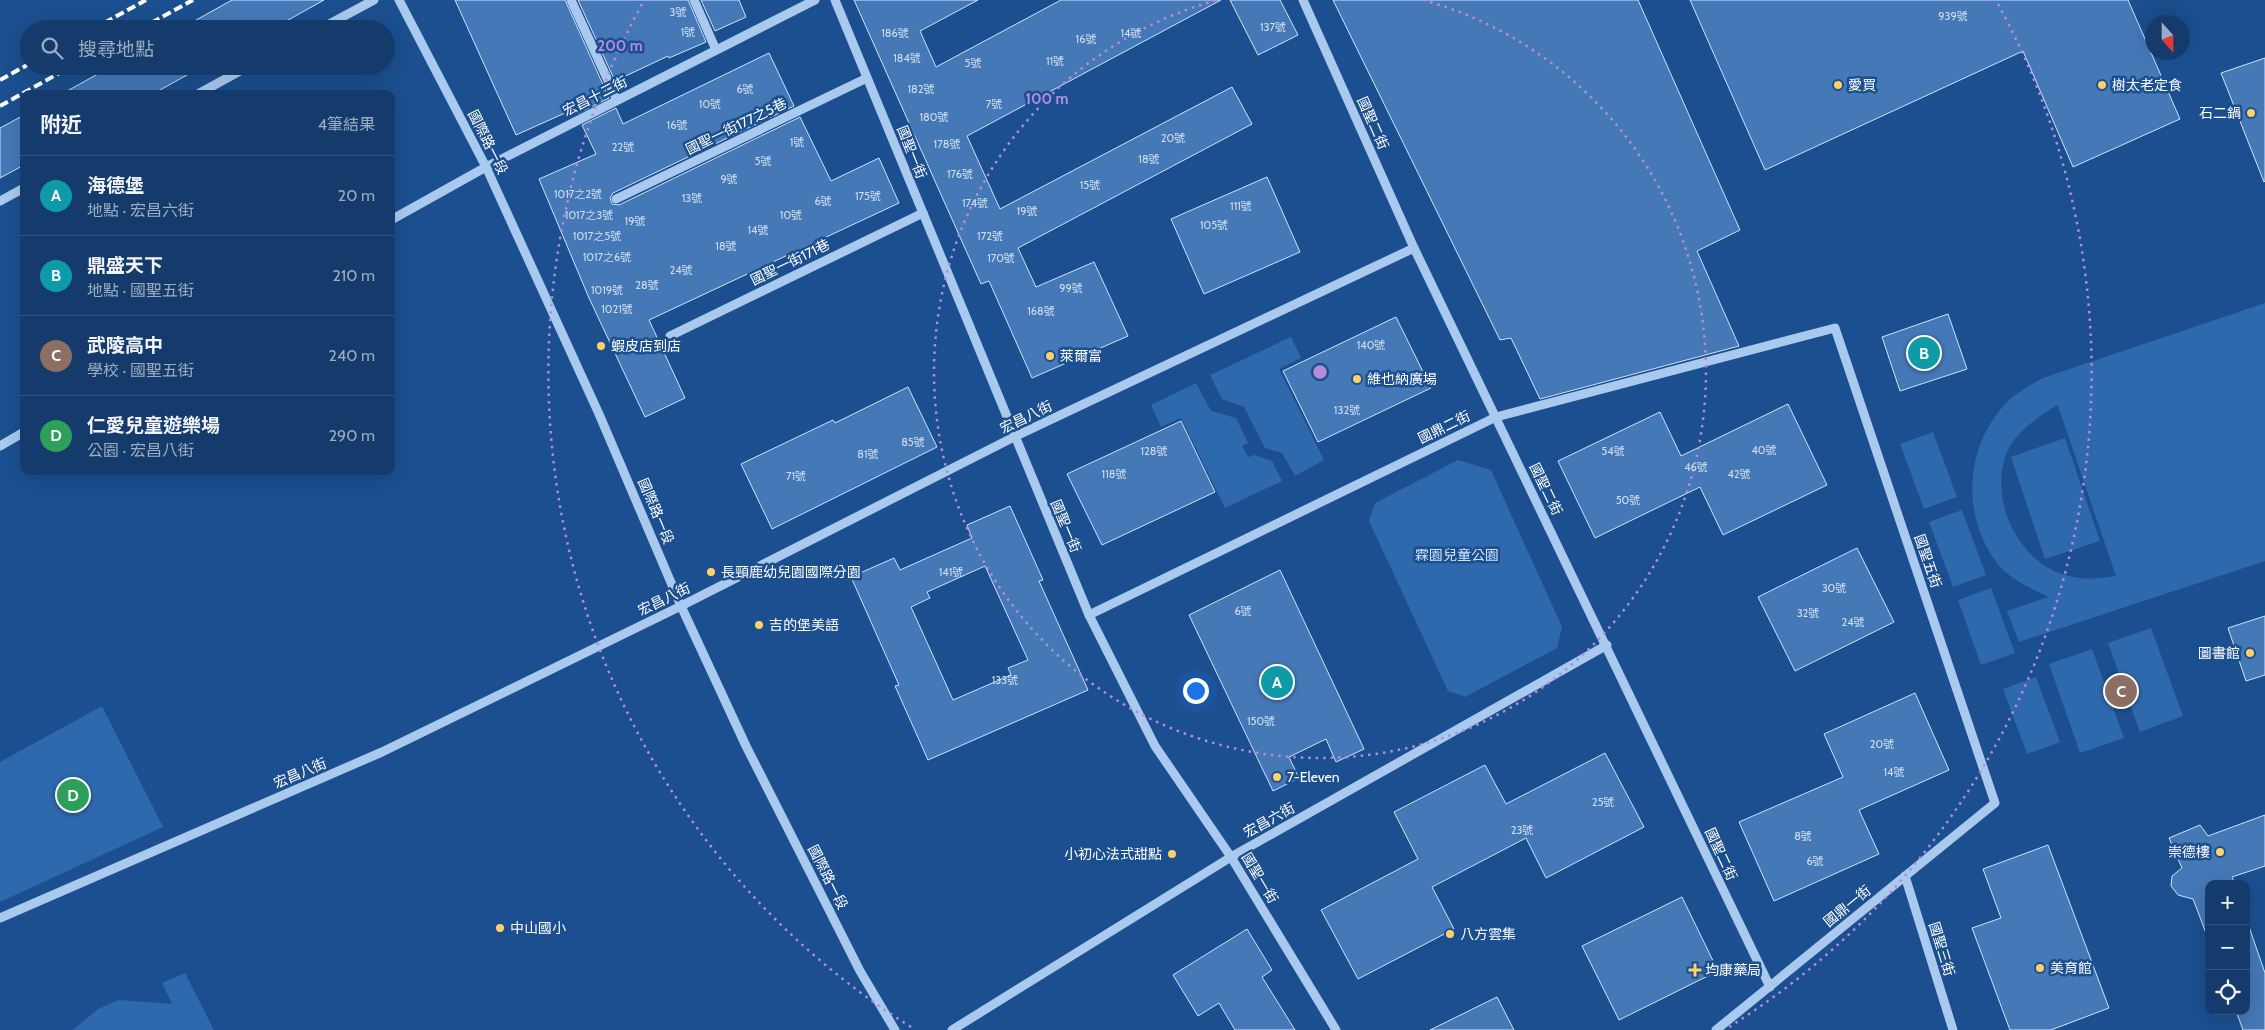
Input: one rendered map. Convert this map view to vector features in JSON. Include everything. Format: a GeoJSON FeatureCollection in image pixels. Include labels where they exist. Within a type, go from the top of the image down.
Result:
{"type":"FeatureCollection","features":[{"type":"Feature","properties":{"kind":"street"},"geometry":{"type":"LineString","coordinates":[[337,20],[374,0]]}},
{"type":"Feature","properties":{"kind":"street","name":"國際路一段"},"geometry":{"type":"LineString","coordinates":[[399,0],[486,166],[599,414],[681,606],[764,781],[860,971],[895,1030]]}},
{"type":"Feature","properties":{"kind":"street"},"geometry":{"type":"LineString","coordinates":[[571,0],[617,100]]}},
{"type":"Feature","properties":{"kind":"street"},"geometry":{"type":"LineString","coordinates":[[694,0],[716,50]]}},
{"type":"Feature","properties":{"kind":"street","name":"宏昌十二街"},"geometry":{"type":"LineString","coordinates":[[395,218],[486,166],[815,0]]}},
{"type":"Feature","properties":{"kind":"street","name":"國聖一街"},"geometry":{"type":"LineString","coordinates":[[835,0],[1014,437],[1089,614],[1154,746],[1231,857],[1336,1030]]}},
{"type":"Feature","properties":{"kind":"street","name":"國聖二街"},"geometry":{"type":"LineString","coordinates":[[1303,0],[1414,248],[1607,645],[1770,987]]}},
{"type":"Feature","properties":{"kind":"street"},"geometry":{"type":"LineString","coordinates":[[205,90],[233,75]]}},
{"type":"Feature","properties":{"kind":"street","name":"國聖一街177之5巷"},"geometry":{"type":"LineString","coordinates":[[616,199],[867,78]]}},
{"type":"Feature","properties":{"kind":"street"},"geometry":{"type":"LineString","coordinates":[[0,201],[20,190]]}},
{"type":"Feature","properties":{"kind":"street","name":"國聖一街171巷"},"geometry":{"type":"LineString","coordinates":[[670,336],[923,213]]}},
{"type":"Feature","properties":{"kind":"street","name":"宏昌八街"},"geometry":{"type":"LineString","coordinates":[[0,918],[382,752],[681,606],[1014,437],[1414,248]]}},
{"type":"Feature","properties":{"kind":"street","name":"國鼎二街"},"geometry":{"type":"LineString","coordinates":[[1089,614],[1496,417],[1835,328]]}},
{"type":"Feature","properties":{"kind":"street","name":"國聖五街"},"geometry":{"type":"LineString","coordinates":[[1835,328],[1995,803]]}},
{"type":"Feature","properties":{"kind":"street"},"geometry":{"type":"LineString","coordinates":[[0,446],[20,434]]}},
{"type":"Feature","properties":{"kind":"street","name":"宏昌六街"},"geometry":{"type":"LineString","coordinates":[[952,1030],[1231,857],[1607,645]]}},
{"type":"Feature","properties":{"kind":"street","name":"國鼎一街"},"geometry":{"type":"LineString","coordinates":[[1716,1030],[1995,803]]}},
{"type":"Feature","properties":{"kind":"street","name":"國聖三街"},"geometry":{"type":"LineString","coordinates":[[1905,876],[1953,1030]]}},
{"type":"Feature","properties":{"kind":"green space"},"geometry":{"type":"Polygon","coordinates":[[[2265,303],[2265,561],[2019,642],[2007,611],[2048,597],[2014,579],[1997,563],[1986,545],[1978,526],[1972,486],[1974,466],[1988,427],[2009,400],[2043,378],[2265,303]],[[2058,406],[2030,424],[2018,435],[2009,448],[2003,467],[2001,487],[2005,508],[2012,528],[2023,545],[2037,560],[2054,571],[2084,578],[2116,576],[2058,406]]]}},
{"type":"Feature","properties":{"kind":"green space"},"geometry":{"type":"Polygon","coordinates":[[[1291,337],[1301,358],[1279,369],[1324,460],[1295,476],[1282,453],[1265,448],[1244,407],[1222,399],[1210,375],[1291,337]]]}},
{"type":"Feature","properties":{"kind":"green space"},"geometry":{"type":"Polygon","coordinates":[[[1196,383],[1211,411],[1236,418],[1248,443],[1242,446],[1248,457],[1255,455],[1272,461],[1282,481],[1225,508],[1181,418],[1161,427],[1151,405],[1196,383]]]}},
{"type":"Feature","properties":{"kind":"green space"},"geometry":{"type":"Polygon","coordinates":[[[1933,432],[1957,497],[1924,509],[1900,444],[1933,432]]]}},
{"type":"Feature","properties":{"kind":"green space"},"geometry":{"type":"Polygon","coordinates":[[[2065,438],[2100,541],[2045,559],[2011,457],[2065,438]]]}},
{"type":"Feature","properties":{"kind":"green space","name":"霖園兒童公園"},"geometry":{"type":"Polygon","coordinates":[[[1458,460],[1491,470],[1562,627],[1557,648],[1465,697],[1448,691],[1369,521],[1375,503],[1458,460]]]}},
{"type":"Feature","properties":{"kind":"green space"},"geometry":{"type":"Polygon","coordinates":[[[1962,510],[1986,575],[1953,587],[1929,522],[1962,510]]]}},
{"type":"Feature","properties":{"kind":"green space"},"geometry":{"type":"Polygon","coordinates":[[[1991,588],[2015,653],[1981,665],[1958,600],[1991,588]]]}},
{"type":"Feature","properties":{"kind":"green space"},"geometry":{"type":"Polygon","coordinates":[[[2151,628],[2183,716],[2140,732],[2108,643],[2151,628]]]}},
{"type":"Feature","properties":{"kind":"green space"},"geometry":{"type":"Polygon","coordinates":[[[2092,649],[2124,738],[2080,753],[2049,664],[2092,649]]]}},
{"type":"Feature","properties":{"kind":"green space"},"geometry":{"type":"Polygon","coordinates":[[[2036,677],[2060,742],[2027,754],[2003,689],[2036,677]]]}},
{"type":"Feature","properties":{"kind":"green space"},"geometry":{"type":"Polygon","coordinates":[[[102,706],[163,827],[0,902],[0,762],[102,706]]]}},
{"type":"Feature","properties":{"kind":"green space"},"geometry":{"type":"Polygon","coordinates":[[[185,973],[214,1030],[73,1030],[98,1009],[118,1000],[172,1004],[162,983],[185,973]]]}},
{"type":"Feature","properties":{"kind":"building"},"geometry":{"type":"Polygon","coordinates":[[[232,0],[324,0],[288,20],[196,20],[232,0]]]}},
{"type":"Feature","properties":{"kind":"building"},"geometry":{"type":"Polygon","coordinates":[[[455,0],[565,0],[609,98],[577,114],[574,109],[516,135],[455,0]]]}},
{"type":"Feature","properties":{"kind":"building"},"geometry":{"type":"Polygon","coordinates":[[[578,0],[688,0],[706,42],[669,58],[668,56],[615,81],[578,0]]]}},
{"type":"Feature","properties":{"kind":"building"},"geometry":{"type":"Polygon","coordinates":[[[701,0],[739,0],[746,17],[715,31],[701,0]]]}},
{"type":"Feature","properties":{"kind":"building"},"geometry":{"type":"Polygon","coordinates":[[[854,0],[978,0],[920,31],[936,67],[1061,0],[1221,0],[967,136],[1000,209],[1232,87],[1252,124],[1018,248],[1036,287],[1094,262],[1128,336],[1032,378],[989,281],[981,284],[854,0]]]}},
{"type":"Feature","properties":{"kind":"building"},"geometry":{"type":"Polygon","coordinates":[[[1230,0],[1280,0],[1298,35],[1258,55],[1230,0]]]}},
{"type":"Feature","properties":{"kind":"building"},"geometry":{"type":"Polygon","coordinates":[[[1333,0],[1638,0],[1740,230],[1697,251],[1739,346],[1540,399],[1511,338],[1500,340],[1333,0]]]}},
{"type":"Feature","properties":{"kind":"building","name":"愛買"},"geometry":{"type":"Polygon","coordinates":[[[1690,0],[2128,0],[2145,39],[2145,60],[2154,60],[2180,119],[2073,167],[2023,51],[1765,170],[1690,0]]]}},
{"type":"Feature","properties":{"kind":"building"},"geometry":{"type":"Polygon","coordinates":[[[769,53],[794,106],[613,193],[610,198],[612,204],[619,205],[800,117],[831,181],[879,158],[899,203],[649,320],[685,398],[645,417],[589,298],[539,179],[596,154],[582,125],[616,108],[623,124],[769,53]]]}},
{"type":"Feature","properties":{"kind":"building","name":"石二鍋"},"geometry":{"type":"Polygon","coordinates":[[[2265,58],[2265,181],[2264,182],[2221,73],[2265,58]]]}},
{"type":"Feature","properties":{"kind":"building"},"geometry":{"type":"Polygon","coordinates":[[[96,75],[187,75],[160,90],[69,90],[96,75]]]}},
{"type":"Feature","properties":{"kind":"building"},"geometry":{"type":"Polygon","coordinates":[[[20,117],[20,167],[0,178],[0,128],[20,117]]]}},
{"type":"Feature","properties":{"kind":"building"},"geometry":{"type":"Polygon","coordinates":[[[1267,177],[1300,252],[1204,294],[1171,219],[1267,177]]]}},
{"type":"Feature","properties":{"kind":"building"},"geometry":{"type":"Polygon","coordinates":[[[1948,314],[1967,369],[1900,391],[1882,337],[1948,314]]]}},
{"type":"Feature","properties":{"kind":"building","name":"維也納廣場"},"geometry":{"type":"Polygon","coordinates":[[[1396,317],[1431,388],[1318,442],[1283,371],[1396,317]]]}},
{"type":"Feature","properties":{"kind":"building"},"geometry":{"type":"Polygon","coordinates":[[[908,387],[937,447],[772,529],[741,464],[833,420],[835,423],[908,387]]]}},
{"type":"Feature","properties":{"kind":"building"},"geometry":{"type":"Polygon","coordinates":[[[1788,404],[1827,485],[1723,535],[1700,487],[1595,538],[1558,461],[1660,412],[1681,456],[1788,404]]]}},
{"type":"Feature","properties":{"kind":"building"},"geometry":{"type":"Polygon","coordinates":[[[1181,421],[1215,492],[1102,545],[1067,474],[1181,421]]]}},
{"type":"Feature","properties":{"kind":"building"},"geometry":{"type":"Polygon","coordinates":[[[1010,506],[1043,580],[1039,581],[1088,690],[928,760],[895,686],[899,685],[851,577],[894,558],[900,570],[972,538],[967,525],[1010,506]],[[985,566],[927,592],[930,598],[911,607],[953,700],[1011,675],[1008,668],[1028,660],[985,566]]]}},
{"type":"Feature","properties":{"kind":"building"},"geometry":{"type":"Polygon","coordinates":[[[1857,548],[1894,622],[1795,671],[1758,597],[1857,548]]]}},
{"type":"Feature","properties":{"kind":"building"},"geometry":{"type":"Polygon","coordinates":[[[1280,570],[1364,749],[1336,762],[1326,739],[1289,757],[1299,778],[1273,791],[1189,615],[1280,570]]]}},
{"type":"Feature","properties":{"kind":"building","name":"圖書館"},"geometry":{"type":"Polygon","coordinates":[[[2265,616],[2265,675],[2246,681],[2228,628],[2265,616]]]}},
{"type":"Feature","properties":{"kind":"building"},"geometry":{"type":"Polygon","coordinates":[[[1915,693],[1949,770],[1859,810],[1879,854],[1774,901],[1739,822],[1843,777],[1824,734],[1915,693]]]}},
{"type":"Feature","properties":{"kind":"building"},"geometry":{"type":"Polygon","coordinates":[[[1605,753],[1644,827],[1546,878],[1526,838],[1432,887],[1454,929],[1358,979],[1321,910],[1418,859],[1394,812],[1485,765],[1506,804],[1605,753]]]}},
{"type":"Feature","properties":{"kind":"building","name":"崇德樓"},"geometry":{"type":"Polygon","coordinates":[[[2265,815],[2265,866],[2232,877],[2233,880],[2205,880],[2205,930],[2193,899],[2178,895],[2171,886],[2172,876],[2182,868],[2169,838],[2200,825],[2208,836],[2265,815]]]}},
{"type":"Feature","properties":{"kind":"building","name":"美育館"},"geometry":{"type":"Polygon","coordinates":[[[2048,845],[2109,1008],[2051,1030],[2010,1030],[1972,928],[2001,918],[1983,869],[2048,845]]]}},
{"type":"Feature","properties":{"kind":"building"},"geometry":{"type":"Polygon","coordinates":[[[1682,897],[1718,971],[1619,1020],[1582,946],[1682,897]]]}},
{"type":"Feature","properties":{"kind":"building"},"geometry":{"type":"Polygon","coordinates":[[[1247,929],[1272,970],[1262,977],[1295,1030],[1235,1030],[1219,1003],[1198,1016],[1173,975],[1247,929]]]}},
{"type":"Feature","properties":{"kind":"building"},"geometry":{"type":"Polygon","coordinates":[[[2250,930],[2265,973],[2265,1030],[2243,1030],[2237,1015],[2250,1015],[2250,930]]]}},
{"type":"Feature","properties":{"kind":"building"},"geometry":{"type":"Polygon","coordinates":[[[1497,997],[1514,1030],[1430,1030],[1497,997]]]}},
{"type":"Feature","properties":{"kind":"railway"},"geometry":{"type":"LineString","coordinates":[[109,20],[146,0]]}},
{"type":"Feature","properties":{"kind":"railway"},"geometry":{"type":"LineString","coordinates":[[156,20],[193,0]]}},
{"type":"Feature","properties":{"kind":"railway"},"geometry":{"type":"LineString","coordinates":[[0,80],[20,69]]}},
{"type":"Feature","properties":{"kind":"railway"},"geometry":{"type":"LineString","coordinates":[[29,90],[56,75]]}},
{"type":"Feature","properties":{"kind":"railway"},"geometry":{"type":"LineString","coordinates":[[0,106],[20,95]]}},
{"type":"Feature","properties":{"kind":"place","name":"愛買"},"geometry":{"type":"Point","coordinates":[1838,85]}},
{"type":"Feature","properties":{"kind":"place","name":"樹太老定食"},"geometry":{"type":"Point","coordinates":[2102,85]}},
{"type":"Feature","properties":{"kind":"place","name":"石二鍋"},"geometry":{"type":"Point","coordinates":[2251,113]}},
{"type":"Feature","properties":{"kind":"place","name":"蝦皮店到店"},"geometry":{"type":"Point","coordinates":[601,346]}},
{"type":"Feature","properties":{"kind":"place","name":"鼎盛天下"},"geometry":{"type":"Point","coordinates":[1924,353]}},
{"type":"Feature","properties":{"kind":"place","name":"萊爾富"},"geometry":{"type":"Point","coordinates":[1050,356]}},
{"type":"Feature","properties":{"kind":"place","name":"維也納廣場"},"geometry":{"type":"Point","coordinates":[1357,379]}},
{"type":"Feature","properties":{"kind":"place","name":"長頸鹿幼兒園國際分園"},"geometry":{"type":"Point","coordinates":[711,572]}},
{"type":"Feature","properties":{"kind":"place","name":"吉的堡美語"},"geometry":{"type":"Point","coordinates":[759,625]}},
{"type":"Feature","properties":{"kind":"place","name":"圖書館"},"geometry":{"type":"Point","coordinates":[2250,653]}},
{"type":"Feature","properties":{"kind":"place","name":"海德堡"},"geometry":{"type":"Point","coordinates":[1277,682]}},
{"type":"Feature","properties":{"kind":"place","name":"武陵高中"},"geometry":{"type":"Point","coordinates":[2121,691]}},
{"type":"Feature","properties":{"kind":"place","name":"7-Eleven"},"geometry":{"type":"Point","coordinates":[1277,777]}},
{"type":"Feature","properties":{"kind":"place","name":"仁愛兒童遊樂場"},"geometry":{"type":"Point","coordinates":[73,795]}},
{"type":"Feature","properties":{"kind":"place","name":"崇德樓"},"geometry":{"type":"Point","coordinates":[2220,852]}},
{"type":"Feature","properties":{"kind":"place","name":"小初心法式甜點"},"geometry":{"type":"Point","coordinates":[1172,854]}},
{"type":"Feature","properties":{"kind":"place","name":"中山國小"},"geometry":{"type":"Point","coordinates":[500,928]}},
{"type":"Feature","properties":{"kind":"place","name":"八方雲集"},"geometry":{"type":"Point","coordinates":[1450,934]}},
{"type":"Feature","properties":{"kind":"place","name":"美育館"},"geometry":{"type":"Point","coordinates":[2040,968]}},
{"type":"Feature","properties":{"kind":"place","name":"均康藥局"},"geometry":{"type":"Point","coordinates":[1695,970]}}]}
